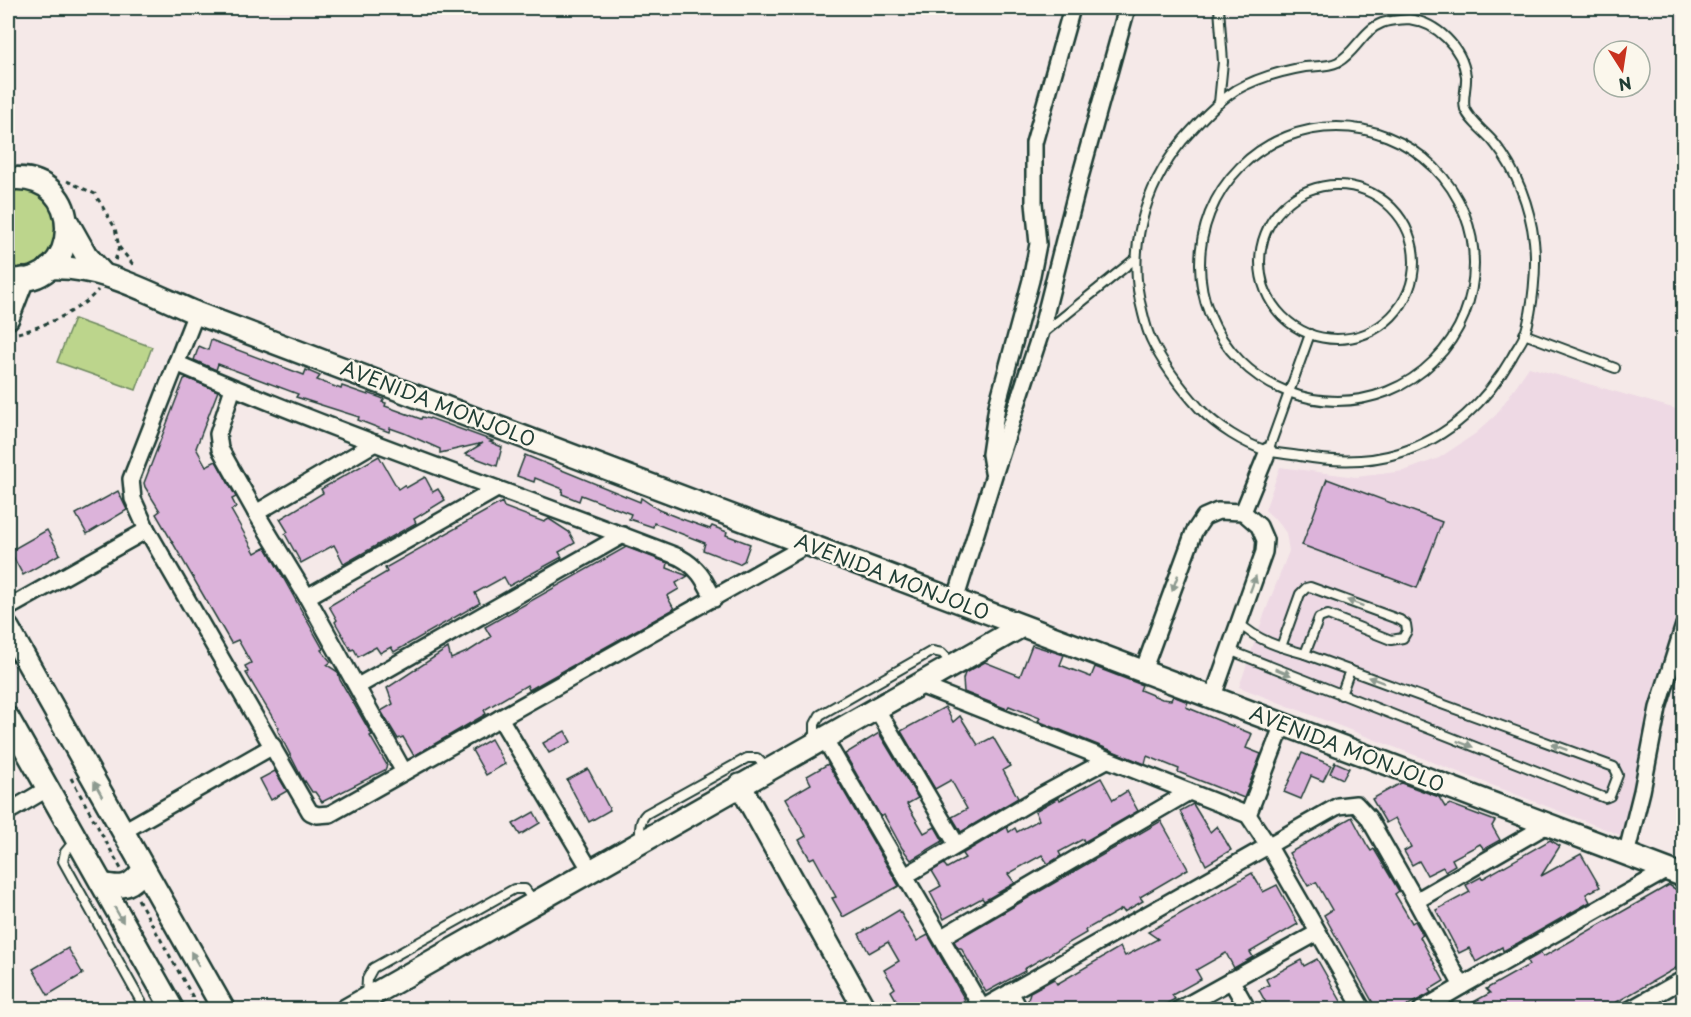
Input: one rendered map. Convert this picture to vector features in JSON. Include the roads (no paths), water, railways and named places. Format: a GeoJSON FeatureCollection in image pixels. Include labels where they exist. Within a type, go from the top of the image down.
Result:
{"type":"FeatureCollection","features":[{"type":"Feature","properties":{"kind":"street"},"geometry":{"type":"LineString","coordinates":[[994,475],[990,454],[997,405],[1031,280],[1038,244],[1034,203],[1034,142],[1072,8]]}},
{"type":"Feature","properties":{"kind":"street"},"geometry":{"type":"LineString","coordinates":[[955,601],[1040,335],[1079,181],[1127,8]]}},
{"type":"Feature","properties":{"kind":"street","name":"AVENIDA MONJOLO"},"geometry":{"type":"LineString","coordinates":[[8,179],[32,180],[45,186],[56,196],[86,255],[103,274]]}},
{"type":"Feature","properties":{"kind":"street"},"geometry":{"type":"LineString","coordinates":[[8,318],[15,279],[37,275],[49,268],[60,255],[67,240],[68,223]]}},
{"type":"Feature","properties":{"kind":"street","name":"AVENIDA MONJOLO"},"geometry":{"type":"LineString","coordinates":[[49,268],[65,267],[103,274],[196,313],[1675,873]]}},
{"type":"Feature","properties":{"kind":"street"},"geometry":{"type":"LineString","coordinates":[[196,313],[131,479],[133,499],[147,531],[310,812],[317,815],[330,814],[807,545]]}},
{"type":"Feature","properties":{"kind":"street"},"geometry":{"type":"LineString","coordinates":[[176,363],[233,388],[375,443],[680,557],[700,572],[714,598]]}},
{"type":"Feature","properties":{"kind":"street"},"geometry":{"type":"LineString","coordinates":[[233,388],[218,434],[220,449],[358,686],[404,772]]}},
{"type":"Feature","properties":{"kind":"street"},"geometry":{"type":"LineString","coordinates":[[256,513],[375,443]]}},
{"type":"Feature","properties":{"kind":"street"},"geometry":{"type":"LineString","coordinates":[[1243,512],[1268,451]]}},
{"type":"Feature","properties":{"kind":"street"},"geometry":{"type":"LineString","coordinates":[[307,597],[497,489]]}},
{"type":"Feature","properties":{"kind":"street"},"geometry":{"type":"LineString","coordinates":[[1143,671],[1194,532],[1204,517],[1218,511],[1243,512],[1259,526],[1265,540],[1264,552],[1212,699]]}},
{"type":"Feature","properties":{"kind":"street"},"geometry":{"type":"LineString","coordinates":[[8,608],[147,531]]}},
{"type":"Feature","properties":{"kind":"street"},"geometry":{"type":"LineString","coordinates":[[358,686],[623,535]]}},
{"type":"Feature","properties":{"kind":"street"},"geometry":{"type":"LineString","coordinates":[[1626,855],[1642,792],[1658,708],[1683,625]]}},
{"type":"Feature","properties":{"kind":"street"},"geometry":{"type":"LineString","coordinates":[[346,1010],[640,844],[740,784],[1022,626]]}},
{"type":"Feature","properties":{"kind":"street"},"geometry":{"type":"LineString","coordinates":[[8,628],[122,832],[137,877],[224,1010]]}},
{"type":"Feature","properties":{"kind":"street"},"geometry":{"type":"LineString","coordinates":[[917,684],[1248,815],[1268,845],[1363,1010]]}},
{"type":"Feature","properties":{"kind":"street"},"geometry":{"type":"LineString","coordinates":[[876,708],[957,845]]}},
{"type":"Feature","properties":{"kind":"street"},"geometry":{"type":"LineString","coordinates":[[8,718],[172,1009]]}},
{"type":"Feature","properties":{"kind":"street"},"geometry":{"type":"LineString","coordinates":[[500,718],[591,871]]}},
{"type":"Feature","properties":{"kind":"street"},"geometry":{"type":"LineString","coordinates":[[1248,815],[1283,724]]}},
{"type":"Feature","properties":{"kind":"street"},"geometry":{"type":"LineString","coordinates":[[819,741],[942,937],[980,1009],[1338,806],[1356,804],[1368,817],[1462,986]]}},
{"type":"Feature","properties":{"kind":"street"},"geometry":{"type":"LineString","coordinates":[[122,832],[273,746]]}},
{"type":"Feature","properties":{"kind":"street"},"geometry":{"type":"LineString","coordinates":[[905,876],[1107,760]]}},
{"type":"Feature","properties":{"kind":"street"},"geometry":{"type":"LineString","coordinates":[[740,784],[865,1010]]}},
{"type":"Feature","properties":{"kind":"street"},"geometry":{"type":"LineString","coordinates":[[8,812],[48,789]]}},
{"type":"Feature","properties":{"kind":"street"},"geometry":{"type":"LineString","coordinates":[[942,937],[1189,792]]}},
{"type":"Feature","properties":{"kind":"street"},"geometry":{"type":"LineString","coordinates":[[1416,901],[1547,825]]}},
{"type":"Feature","properties":{"kind":"street"},"geometry":{"type":"LineString","coordinates":[[1421,1010],[1675,873]]}},
{"type":"Feature","properties":{"kind":"street"},"geometry":{"type":"LineString","coordinates":[[102,884],[121,887],[137,877]]}},
{"type":"Feature","properties":{"kind":"street"},"geometry":{"type":"LineString","coordinates":[[1178,1010],[1317,933]]}},
{"type":"Feature","properties":{"kind":"street"},"geometry":{"type":"LineString","coordinates":[[1629,1010],[1683,979]]}},
{"type":"Feature","properties":{"kind":"street"},"geometry":{"type":"LineString","coordinates":[[1231,980],[1248,1010]]}},
{"type":"Feature","properties":{"kind":"street"},"geometry":{"type":"LineString","coordinates":[[1010,992],[1020,1010]]}},
{"type":"Feature","properties":{"kind":"lane"},"geometry":{"type":"LineString","coordinates":[[1219,8],[1223,62],[1219,103]]}},
{"type":"Feature","properties":{"kind":"lane"},"geometry":{"type":"LineString","coordinates":[[1409,19],[1420,21],[1454,45],[1463,63],[1466,78],[1464,105],[1467,112],[1496,145],[1520,185],[1534,242],[1534,276],[1524,334],[1499,380],[1458,422],[1426,442],[1398,453],[1362,460],[1328,461],[1268,451],[1234,435],[1205,414],[1187,395],[1165,365],[1149,336],[1139,298],[1135,259],[1149,196],[1168,159],[1219,103],[1238,89],[1276,73],[1341,61],[1371,29],[1383,22],[1409,19]]}},
{"type":"Feature","properties":{"kind":"lane"},"geometry":{"type":"LineString","coordinates":[[1336,127],[1369,130],[1399,141],[1426,159],[1448,182],[1464,209],[1473,240],[1475,272],[1469,303],[1457,333],[1437,358],[1413,379],[1384,393],[1353,401],[1321,401],[1289,394],[1261,380],[1236,359],[1212,324],[1204,304],[1198,273],[1200,241],[1210,210],[1226,182],[1248,159],[1275,141],[1305,130],[1336,127]]}},
{"type":"Feature","properties":{"kind":"lane"},"geometry":{"type":"LineString","coordinates":[[1344,186],[1365,191],[1384,201],[1400,217],[1410,236],[1414,257],[1413,279],[1405,300],[1392,317],[1374,330],[1353,338],[1331,339],[1310,334],[1290,324],[1275,308],[1265,289],[1260,267],[1262,246],[1270,225],[1283,208],[1301,195],[1322,187],[1344,186]]}},
{"type":"Feature","properties":{"kind":"lane"},"geometry":{"type":"LineString","coordinates":[[1040,335],[1135,259]]}},
{"type":"Feature","properties":{"kind":"lane"},"geometry":{"type":"LineString","coordinates":[[1268,451],[1310,334]]}},
{"type":"Feature","properties":{"kind":"lane"},"geometry":{"type":"LineString","coordinates":[[1524,334],[1615,368]]}},
{"type":"Feature","properties":{"kind":"lane"},"geometry":{"type":"LineString","coordinates":[[1281,647],[1300,594],[1310,587],[1406,624],[1407,631],[1403,638],[1390,640],[1324,615],[1319,618],[1305,654]]}},
{"type":"Feature","properties":{"kind":"lane"},"geometry":{"type":"LineString","coordinates":[[1229,650],[1605,798],[1610,796],[1618,775],[1614,767],[1350,670],[1261,640],[1239,622]]}},
{"type":"Feature","properties":{"kind":"lane"},"geometry":{"type":"LineString","coordinates":[[819,741],[815,724],[820,715],[932,651],[942,653],[953,664]]}},
{"type":"Feature","properties":{"kind":"lane"},"geometry":{"type":"LineString","coordinates":[[1341,695],[1350,670]]}},
{"type":"Feature","properties":{"kind":"lane"},"geometry":{"type":"LineString","coordinates":[[640,844],[640,824],[646,813],[747,758],[757,758],[768,769]]}},
{"type":"Feature","properties":{"kind":"lane"},"geometry":{"type":"LineString","coordinates":[[76,839],[65,852],[63,861],[114,956],[144,1006],[149,1009],[172,1009]]}}]}
